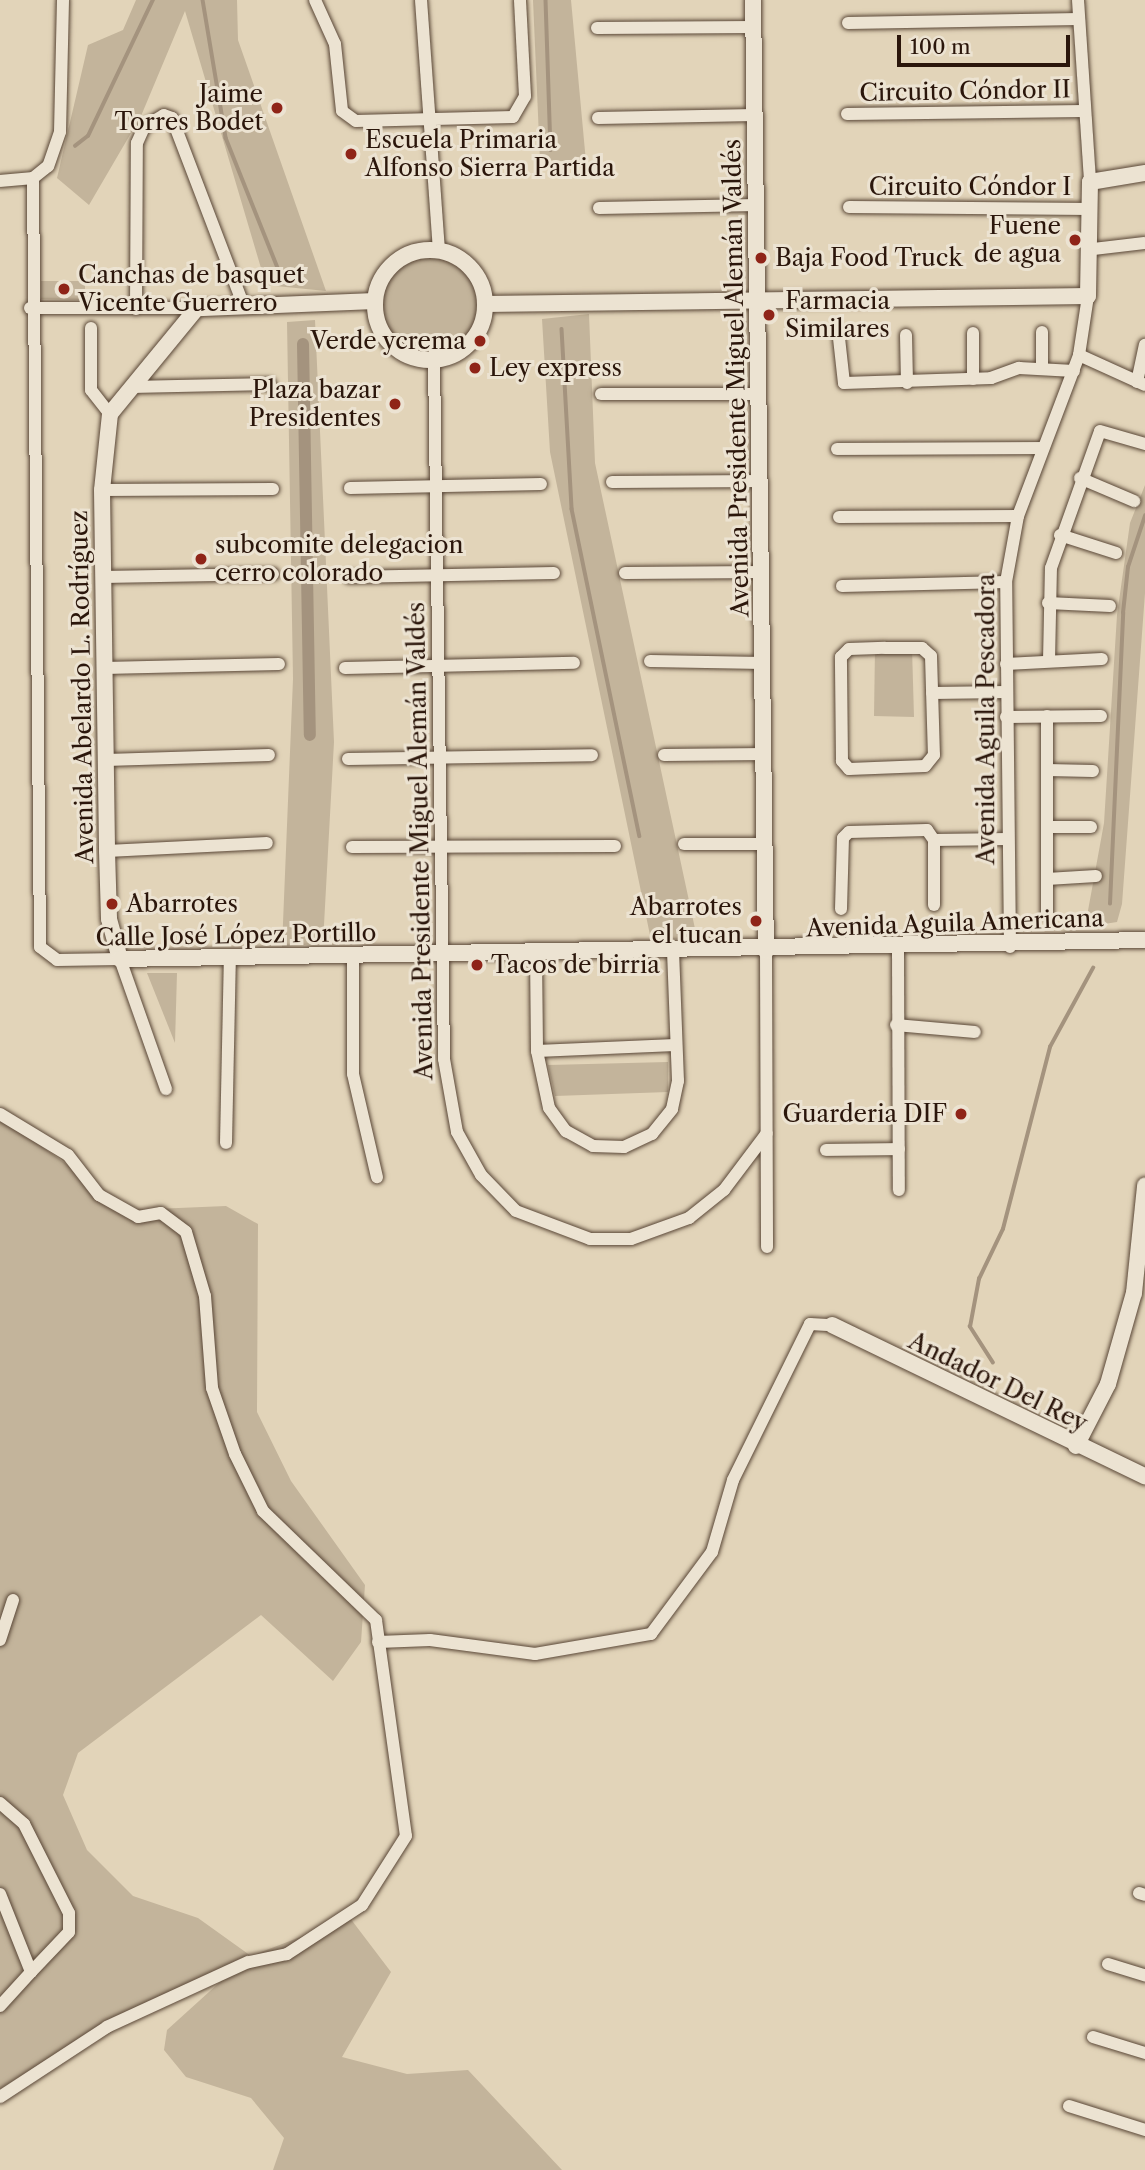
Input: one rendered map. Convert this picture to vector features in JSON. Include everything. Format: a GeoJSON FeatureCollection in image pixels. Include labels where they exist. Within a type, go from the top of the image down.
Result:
{"type":"FeatureCollection","features":[{"type":"Feature","properties":{"kind":"street"},"geometry":{"type":"LineString","coordinates":[[0,181],[33,178],[48,166],[60,132],[63,0]]}},
{"type":"Feature","properties":{"kind":"street"},"geometry":{"type":"LineString","coordinates":[[315,0],[327,15],[348,117],[432,121],[501,121],[520,109],[520,0]]}},
{"type":"Feature","properties":{"kind":"street"},"geometry":{"type":"LineString","coordinates":[[421,0],[432,121],[439,251]]}},
{"type":"Feature","properties":{"kind":"street","name":"Avenida Presidente Miguel Alemán Valdés"},"geometry":{"type":"LineString","coordinates":[[754,0],[766,844],[767,1247]]}},
{"type":"Feature","properties":{"kind":"street","name":"Avenida Aguila Pescadora"},"geometry":{"type":"LineString","coordinates":[[1010,947],[1006,582],[1018,516],[1041,448],[1079,355],[1093,249],[1078,0]]}},
{"type":"Feature","properties":{"kind":"street"},"geometry":{"type":"LineString","coordinates":[[848,23],[1079,19]]}},
{"type":"Feature","properties":{"kind":"street"},"geometry":{"type":"LineString","coordinates":[[597,28],[754,27]]}},
{"type":"Feature","properties":{"kind":"street","name":"Circuito Cóndor II"},"geometry":{"type":"LineString","coordinates":[[847,114],[1084,110]]}},
{"type":"Feature","properties":{"kind":"street"},"geometry":{"type":"LineString","coordinates":[[136,309],[137,143],[144,127],[164,115],[172,118],[244,307]]}},
{"type":"Feature","properties":{"kind":"street"},"geometry":{"type":"LineString","coordinates":[[598,118],[755,115]]}},
{"type":"Feature","properties":{"kind":"street"},"geometry":{"type":"LineString","coordinates":[[1090,181],[1145,173]]}},
{"type":"Feature","properties":{"kind":"street"},"geometry":{"type":"LineString","coordinates":[[33,178],[30,308],[197,308],[375,301]]}},
{"type":"Feature","properties":{"kind":"street"},"geometry":{"type":"LineString","coordinates":[[599,208],[757,205]]}},
{"type":"Feature","properties":{"kind":"street","name":"Circuito Cóndor I"},"geometry":{"type":"LineString","coordinates":[[849,207],[1091,209]]}},
{"type":"Feature","properties":{"kind":"street"},"geometry":{"type":"LineString","coordinates":[[1093,249],[1145,243]]}},
{"type":"Feature","properties":{"kind":"street"},"geometry":{"type":"LineString","coordinates":[[439,251],[476,275],[485,304],[470,342],[434,360],[391,344],[375,301],[396,262],[439,251]]}},
{"type":"Feature","properties":{"kind":"street"},"geometry":{"type":"LineString","coordinates":[[485,304],[1088,296]]}},
{"type":"Feature","properties":{"kind":"street","name":"Calle José López Portillo"},"geometry":{"type":"LineString","coordinates":[[30,308],[44,953],[57,960],[120,960],[766,951]]}},
{"type":"Feature","properties":{"kind":"street"},"geometry":{"type":"LineString","coordinates":[[91,328],[91,390],[110,414],[197,308]]}},
{"type":"Feature","properties":{"kind":"street"},"geometry":{"type":"LineString","coordinates":[[1042,332],[1042,368]]}},
{"type":"Feature","properties":{"kind":"street"},"geometry":{"type":"LineString","coordinates":[[974,333],[974,379]]}},
{"type":"Feature","properties":{"kind":"street"},"geometry":{"type":"LineString","coordinates":[[906,335],[907,383]]}},
{"type":"Feature","properties":{"kind":"street"},"geometry":{"type":"LineString","coordinates":[[839,338],[842,383],[974,379],[1042,368],[1073,371]]}},
{"type":"Feature","properties":{"kind":"street"},"geometry":{"type":"LineString","coordinates":[[1079,355],[1141,384],[1145,345]]}},
{"type":"Feature","properties":{"kind":"street","name":"Avenida Presidente Miguel Alemán Valdés"},"geometry":{"type":"LineString","coordinates":[[434,360],[443,1059],[457,1132],[481,1175],[516,1211],[590,1239],[631,1239],[667,1230],[724,1190],[767,1133]]}},
{"type":"Feature","properties":{"kind":"street"},"geometry":{"type":"LineString","coordinates":[[131,387],[270,384]]}},
{"type":"Feature","properties":{"kind":"street"},"geometry":{"type":"LineString","coordinates":[[601,394],[759,394]]}},
{"type":"Feature","properties":{"kind":"street","name":"Avenida Abelardo L. Rodríguez"},"geometry":{"type":"LineString","coordinates":[[110,414],[102,490],[107,851],[109,919],[120,960]]}},
{"type":"Feature","properties":{"kind":"street"},"geometry":{"type":"LineString","coordinates":[[1049,661],[1048,603],[1060,535],[1100,431],[1145,444]]}},
{"type":"Feature","properties":{"kind":"street"},"geometry":{"type":"LineString","coordinates":[[837,449],[1041,448]]}},
{"type":"Feature","properties":{"kind":"street"},"geometry":{"type":"LineString","coordinates":[[1080,478],[1134,501]]}},
{"type":"Feature","properties":{"kind":"street"},"geometry":{"type":"LineString","coordinates":[[612,482],[761,481]]}},
{"type":"Feature","properties":{"kind":"street"},"geometry":{"type":"LineString","coordinates":[[350,488],[541,484]]}},
{"type":"Feature","properties":{"kind":"street"},"geometry":{"type":"LineString","coordinates":[[102,490],[273,489]]}},
{"type":"Feature","properties":{"kind":"street"},"geometry":{"type":"LineString","coordinates":[[839,517],[1018,516]]}},
{"type":"Feature","properties":{"kind":"street"},"geometry":{"type":"LineString","coordinates":[[1060,535],[1116,554]]}},
{"type":"Feature","properties":{"kind":"street"},"geometry":{"type":"LineString","coordinates":[[625,573],[762,572]]}},
{"type":"Feature","properties":{"kind":"street"},"geometry":{"type":"LineString","coordinates":[[349,577],[554,573]]}},
{"type":"Feature","properties":{"kind":"street"},"geometry":{"type":"LineString","coordinates":[[103,577],[273,574]]}},
{"type":"Feature","properties":{"kind":"street"},"geometry":{"type":"LineString","coordinates":[[842,586],[1006,582]]}},
{"type":"Feature","properties":{"kind":"street"},"geometry":{"type":"LineString","coordinates":[[1048,603],[1110,606]]}},
{"type":"Feature","properties":{"kind":"street"},"geometry":{"type":"LineString","coordinates":[[922,648],[931,656],[932,693],[930,762],[844,766],[844,652],[922,648]]}},
{"type":"Feature","properties":{"kind":"street"},"geometry":{"type":"LineString","coordinates":[[1006,664],[1102,659]]}},
{"type":"Feature","properties":{"kind":"street"},"geometry":{"type":"LineString","coordinates":[[650,661],[763,663]]}},
{"type":"Feature","properties":{"kind":"street"},"geometry":{"type":"LineString","coordinates":[[345,668],[574,663]]}},
{"type":"Feature","properties":{"kind":"street"},"geometry":{"type":"LineString","coordinates":[[104,668],[279,664]]}},
{"type":"Feature","properties":{"kind":"street"},"geometry":{"type":"LineString","coordinates":[[932,693],[1006,692]]}},
{"type":"Feature","properties":{"kind":"street"},"geometry":{"type":"LineString","coordinates":[[1047,716],[1047,914]]}},
{"type":"Feature","properties":{"kind":"street"},"geometry":{"type":"LineString","coordinates":[[1006,717],[1101,716]]}},
{"type":"Feature","properties":{"kind":"street"},"geometry":{"type":"LineString","coordinates":[[664,755],[765,754]]}},
{"type":"Feature","properties":{"kind":"street"},"geometry":{"type":"LineString","coordinates":[[106,760],[270,755]]}},
{"type":"Feature","properties":{"kind":"street"},"geometry":{"type":"LineString","coordinates":[[348,759],[592,755]]}},
{"type":"Feature","properties":{"kind":"street"},"geometry":{"type":"LineString","coordinates":[[1047,770],[1093,771]]}},
{"type":"Feature","properties":{"kind":"street"},"geometry":{"type":"LineString","coordinates":[[1048,827],[1091,827]]}},
{"type":"Feature","properties":{"kind":"street"},"geometry":{"type":"LineString","coordinates":[[841,909],[845,834],[922,829],[934,840],[1008,839]]}},
{"type":"Feature","properties":{"kind":"street"},"geometry":{"type":"LineString","coordinates":[[934,840],[934,905]]}},
{"type":"Feature","properties":{"kind":"street"},"geometry":{"type":"LineString","coordinates":[[107,851],[267,843]]}},
{"type":"Feature","properties":{"kind":"street"},"geometry":{"type":"LineString","coordinates":[[684,844],[766,844]]}},
{"type":"Feature","properties":{"kind":"street"},"geometry":{"type":"LineString","coordinates":[[352,847],[615,846]]}},
{"type":"Feature","properties":{"kind":"street"},"geometry":{"type":"LineString","coordinates":[[1047,879],[1096,876]]}},
{"type":"Feature","properties":{"kind":"street","name":"Avenida Aguila Americana"},"geometry":{"type":"LineString","coordinates":[[766,951],[1010,947],[1145,940]]}},
{"type":"Feature","properties":{"kind":"street"},"geometry":{"type":"LineString","coordinates":[[898,949],[899,1190]]}},
{"type":"Feature","properties":{"kind":"street"},"geometry":{"type":"LineString","coordinates":[[536,954],[537,1051],[549,1108],[566,1131],[593,1146],[624,1147],[652,1133],[672,1109],[676,1045],[673,952]]}},
{"type":"Feature","properties":{"kind":"street"},"geometry":{"type":"LineString","coordinates":[[353,956],[353,1074],[377,1177]]}},
{"type":"Feature","properties":{"kind":"street"},"geometry":{"type":"LineString","coordinates":[[226,1143],[230,958]]}},
{"type":"Feature","properties":{"kind":"street"},"geometry":{"type":"LineString","coordinates":[[120,960],[166,1088]]}},
{"type":"Feature","properties":{"kind":"street"},"geometry":{"type":"LineString","coordinates":[[897,1026],[975,1032]]}},
{"type":"Feature","properties":{"kind":"street"},"geometry":{"type":"LineString","coordinates":[[537,1051],[676,1045]]}},
{"type":"Feature","properties":{"kind":"street"},"geometry":{"type":"LineString","coordinates":[[0,1114],[68,1155],[99,1195],[138,1217],[161,1213],[186,1232],[205,1296],[212,1388],[234,1454],[263,1511],[366,1606],[376,1620],[406,1836],[362,1905],[287,1954],[248,1962],[107,2027],[0,2097]]}},
{"type":"Feature","properties":{"kind":"street"},"geometry":{"type":"LineString","coordinates":[[826,1150],[899,1149]]}},
{"type":"Feature","properties":{"kind":"street"},"geometry":{"type":"LineString","coordinates":[[1076,1447],[1108,1384],[1134,1293],[1145,1186]]}},
{"type":"Feature","properties":{"kind":"street"},"geometry":{"type":"LineString","coordinates":[[378,1642],[430,1640],[535,1654],[651,1634],[712,1552],[733,1480],[810,1324],[832,1325]]}},
{"type":"Feature","properties":{"kind":"street","name":"Andador Del Rey"},"geometry":{"type":"LineString","coordinates":[[832,1325],[1076,1447],[1145,1476]]}},
{"type":"Feature","properties":{"kind":"street"},"geometry":{"type":"LineString","coordinates":[[0,1640],[13,1600]]}},
{"type":"Feature","properties":{"kind":"street"},"geometry":{"type":"LineString","coordinates":[[0,1803],[24,1825],[69,1913],[69,1932],[0,2006]]}},
{"type":"Feature","properties":{"kind":"street"},"geometry":{"type":"LineString","coordinates":[[0,1894],[31,1972]]}},
{"type":"Feature","properties":{"kind":"street"},"geometry":{"type":"LineString","coordinates":[[1108,1964],[1145,1975]]}},
{"type":"Feature","properties":{"kind":"street"},"geometry":{"type":"LineString","coordinates":[[1093,2037],[1145,2053]]}},
{"type":"Feature","properties":{"kind":"street"},"geometry":{"type":"LineString","coordinates":[[1069,2106],[1145,2130]]}},
{"type":"Feature","properties":{"kind":"shaded area"},"geometry":{"type":"Polygon","coordinates":[[[136,0],[237,0],[238,40],[326,291],[266,285],[185,11],[141,116],[89,205],[57,178],[88,45],[123,30],[136,0]]]}},
{"type":"Feature","properties":{"kind":"shaded area"},"geometry":{"type":"Polygon","coordinates":[[[533,0],[571,0],[586,162],[540,160],[533,0]]]}},
{"type":"Feature","properties":{"kind":"shaded area"},"geometry":{"type":"Polygon","coordinates":[[[430,258],[448,261],[464,272],[475,288],[478,306],[475,324],[464,340],[448,351],[430,354],[412,351],[396,340],[385,324],[382,306],[385,288],[396,272],[412,261],[430,258]]]}},
{"type":"Feature","properties":{"kind":"shaded area"},"geometry":{"type":"Polygon","coordinates":[[[41,281],[85,281],[85,300],[41,299],[41,281]]]}},
{"type":"Feature","properties":{"kind":"shaded area"},"geometry":{"type":"Polygon","coordinates":[[[589,314],[595,463],[697,938],[651,940],[550,452],[542,319],[589,314]]]}},
{"type":"Feature","properties":{"kind":"shaded area"},"geometry":{"type":"Polygon","coordinates":[[[315,320],[334,742],[323,943],[282,947],[293,679],[287,322],[315,320]]]}},
{"type":"Feature","properties":{"kind":"shaded area"},"geometry":{"type":"Polygon","coordinates":[[[1145,485],[1145,593],[1122,904],[1117,922],[1085,927],[1104,823],[1117,615],[1130,523],[1145,485]]]}},
{"type":"Feature","properties":{"kind":"shaded area"},"geometry":{"type":"Polygon","coordinates":[[[875,648],[912,648],[914,717],[874,716],[875,648]]]}},
{"type":"Feature","properties":{"kind":"shaded area"},"geometry":{"type":"Polygon","coordinates":[[[147,973],[177,973],[175,1043],[147,973]]]}},
{"type":"Feature","properties":{"kind":"shaded area"},"geometry":{"type":"Polygon","coordinates":[[[668,1062],[668,1092],[555,1096],[548,1065],[668,1062]]]}},
{"type":"Feature","properties":{"kind":"shaded area"},"geometry":{"type":"Polygon","coordinates":[[[0,1117],[131,1210],[226,1206],[258,1224],[257,1412],[291,1481],[365,1585],[361,1642],[333,1681],[261,1615],[78,1753],[63,1795],[87,1850],[133,1896],[198,1918],[251,1956],[350,1918],[391,1972],[342,2057],[407,2074],[468,2070],[562,2170],[273,2170],[284,2138],[251,2098],[186,2077],[164,2050],[167,2030],[231,1972],[105,2023],[0,2089],[0,1117]]]}},
{"type":"Feature","properties":{"kind":"waterway"},"geometry":{"type":"LineString","coordinates":[[75,146],[88,136],[153,0]]}},
{"type":"Feature","properties":{"kind":"waterway"},"geometry":{"type":"LineString","coordinates":[[203,0],[226,138],[284,283]]}},
{"type":"Feature","properties":{"kind":"waterway"},"geometry":{"type":"LineString","coordinates":[[546,0],[551,150]]}},
{"type":"Feature","properties":{"kind":"waterway"},"geometry":{"type":"LineString","coordinates":[[562,329],[572,509],[640,836]]}},
{"type":"Feature","properties":{"kind":"waterway"},"geometry":{"type":"LineString","coordinates":[[303,344],[310,735]]}},
{"type":"Feature","properties":{"kind":"waterway"},"geometry":{"type":"LineString","coordinates":[[1110,904],[1123,613],[1128,567],[1145,516]]}},
{"type":"Feature","properties":{"kind":"waterway"},"geometry":{"type":"LineString","coordinates":[[993,1363],[970,1327],[979,1279],[1003,1229],[1050,1047],[1093,968]]}},
{"type":"Feature","properties":{"kind":"place","name":"Jaime Torres Bodet"},"geometry":{"type":"Point","coordinates":[277,108]}},
{"type":"Feature","properties":{"kind":"place","name":"Escuela Primaria Alfonso Sierra Partida"},"geometry":{"type":"Point","coordinates":[351,154]}},
{"type":"Feature","properties":{"kind":"place","name":"Fuene de agua"},"geometry":{"type":"Point","coordinates":[1075,240]}},
{"type":"Feature","properties":{"kind":"place","name":"Baja Food Truck"},"geometry":{"type":"Point","coordinates":[761,258]}},
{"type":"Feature","properties":{"kind":"place","name":"Canchas de basquet Vicente Guerrero"},"geometry":{"type":"Point","coordinates":[64,289]}},
{"type":"Feature","properties":{"kind":"place","name":"Farmacia Similares"},"geometry":{"type":"Point","coordinates":[769,315]}},
{"type":"Feature","properties":{"kind":"place","name":"Verde ycrema"},"geometry":{"type":"Point","coordinates":[480,341]}},
{"type":"Feature","properties":{"kind":"place","name":"Ley express"},"geometry":{"type":"Point","coordinates":[475,368]}},
{"type":"Feature","properties":{"kind":"place","name":"Plaza bazar Presidentes"},"geometry":{"type":"Point","coordinates":[395,404]}},
{"type":"Feature","properties":{"kind":"place","name":"subcomite delegacion cerro colorado"},"geometry":{"type":"Point","coordinates":[201,559]}},
{"type":"Feature","properties":{"kind":"place","name":"Abarrotes"},"geometry":{"type":"Point","coordinates":[112,904]}},
{"type":"Feature","properties":{"kind":"place","name":"Abarrotes el tucan"},"geometry":{"type":"Point","coordinates":[756,921]}},
{"type":"Feature","properties":{"kind":"place","name":"Tacos de birria"},"geometry":{"type":"Point","coordinates":[477,965]}},
{"type":"Feature","properties":{"kind":"place","name":"Guarderia DIF"},"geometry":{"type":"Point","coordinates":[961,1114]}}]}
